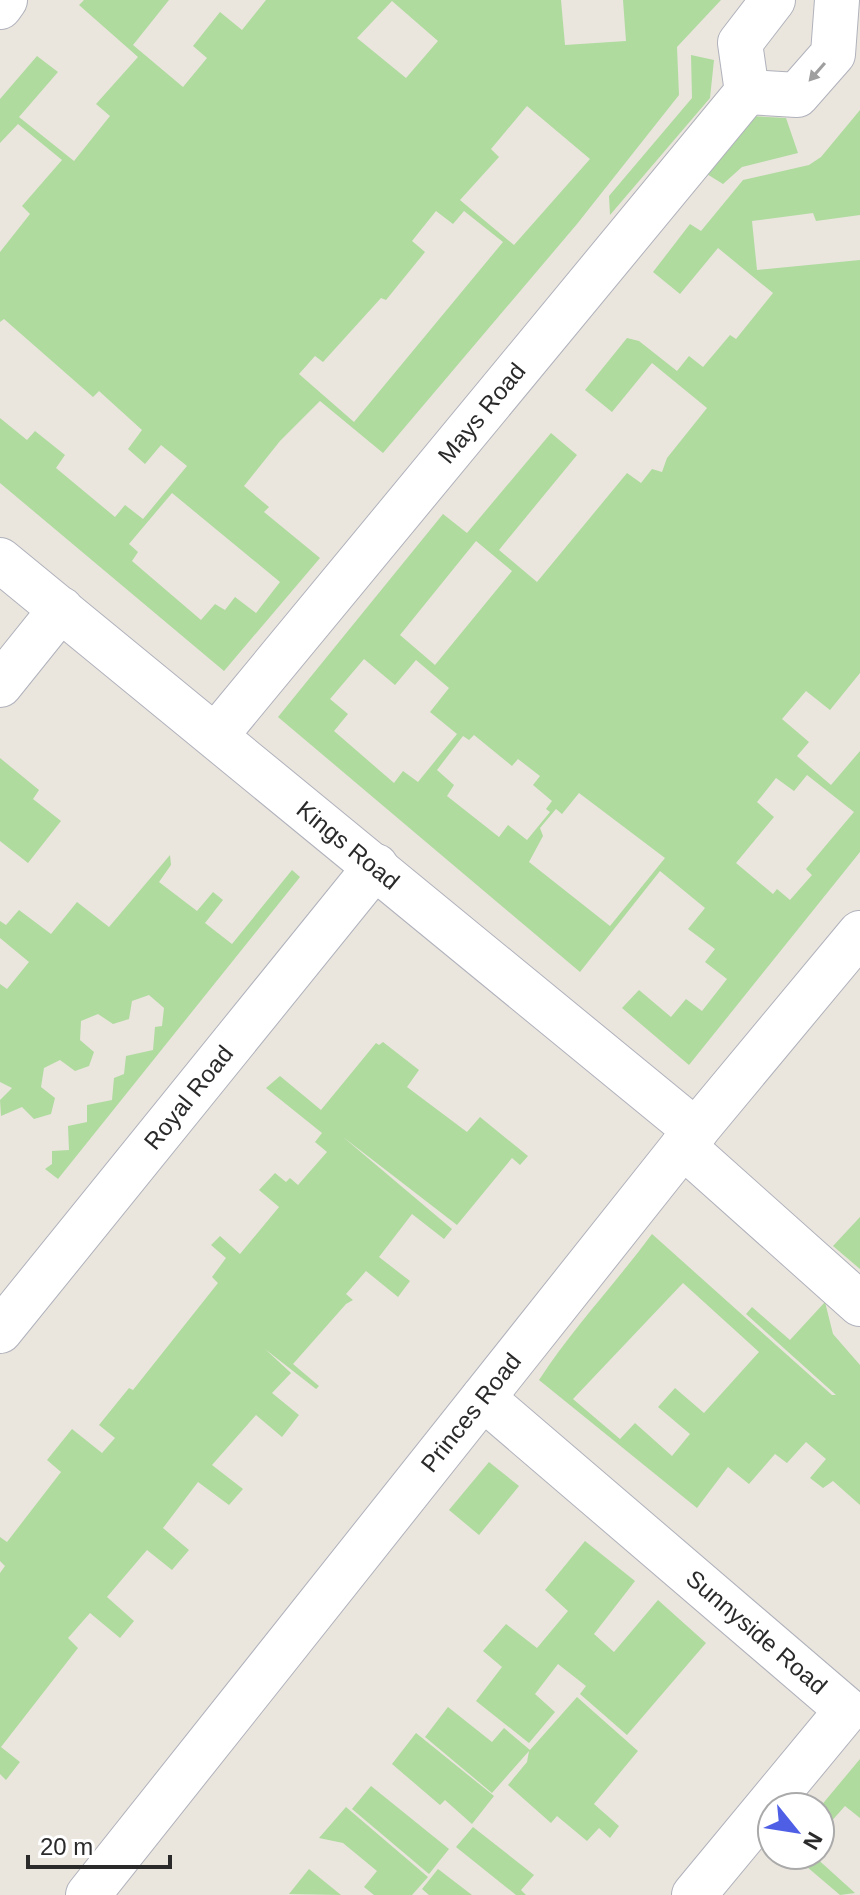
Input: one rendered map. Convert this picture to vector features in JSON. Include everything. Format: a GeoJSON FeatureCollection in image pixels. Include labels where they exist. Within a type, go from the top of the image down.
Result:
{"type":"FeatureCollection","features":[{"type":"Feature","properties":{"kind":"street"},"geometry":{"type":"LineString","coordinates":[[0,7],[5,0]]}},
{"type":"Feature","properties":{"kind":"street"},"geometry":{"type":"LineString","coordinates":[[773,0],[740,43],[747,92],[797,95],[833,54],[837,0]]}},
{"type":"Feature","properties":{"kind":"street","name":"Mays Road"},"geometry":{"type":"LineString","coordinates":[[217,734],[747,92]]}},
{"type":"Feature","properties":{"kind":"street","name":"Kings Road"},"geometry":{"type":"LineString","coordinates":[[0,560],[376,866],[690,1139],[860,1304]]}},
{"type":"Feature","properties":{"kind":"street"},"geometry":{"type":"LineString","coordinates":[[0,685],[61,609]]}},
{"type":"Feature","properties":{"kind":"street","name":"Royal Road"},"geometry":{"type":"LineString","coordinates":[[0,1331],[376,866]]}},
{"type":"Feature","properties":{"kind":"street","name":"Princes Road"},"geometry":{"type":"LineString","coordinates":[[88,1895],[690,1139],[860,933]]}},
{"type":"Feature","properties":{"kind":"street","name":"Sunnyside Road"},"geometry":{"type":"LineString","coordinates":[[483,1398],[847,1710],[694,1895]]}},
{"type":"Feature","properties":{"kind":"green space"},"geometry":{"type":"Polygon","coordinates":[[[84,0],[169,0],[133,45],[183,87],[207,58],[193,46],[220,12],[242,30],[266,0],[561,0],[565,45],[626,41],[623,0],[721,0],[677,47],[679,95],[577,224],[383,453],[320,401],[280,441],[244,486],[269,507],[264,512],[320,558],[224,671],[0,483],[0,418],[27,440],[35,431],[65,455],[56,468],[115,517],[125,505],[143,519],[187,466],[161,445],[145,464],[128,449],[142,430],[99,391],[93,397],[4,319],[0,322],[0,252],[30,214],[22,206],[62,160],[18,124],[0,143],[0,99],[37,56],[58,72],[19,117],[74,161],[110,116],[96,104],[138,57],[79,5],[84,0]],[[392,1],[357,38],[406,78],[438,41],[392,1]],[[527,106],[491,149],[499,157],[460,200],[514,245],[590,159],[527,106]],[[436,211],[412,241],[425,252],[386,300],[381,298],[323,362],[315,356],[299,374],[354,422],[503,242],[464,211],[453,224],[436,211]],[[172,493],[129,544],[138,552],[132,561],[201,620],[215,604],[225,610],[235,597],[256,613],[280,582],[172,493]]]}},
{"type":"Feature","properties":{"kind":"green space"},"geometry":{"type":"Polygon","coordinates":[[[691,55],[714,60],[710,98],[610,215],[609,196],[692,98],[691,55]]]}},
{"type":"Feature","properties":{"kind":"green space"},"geometry":{"type":"Polygon","coordinates":[[[860,110],[860,215],[816,221],[813,213],[752,221],[757,270],[860,260],[860,673],[830,710],[806,691],[782,719],[809,742],[797,756],[831,785],[860,751],[860,852],[689,1065],[622,1008],[639,990],[671,1017],[686,999],[702,1011],[727,979],[705,962],[715,949],[688,929],[705,908],[660,871],[580,972],[278,717],[443,514],[467,533],[551,433],[577,455],[499,550],[537,582],[627,473],[641,483],[652,469],[662,472],[667,458],[707,408],[652,363],[612,412],[585,390],[627,338],[639,341],[677,371],[689,356],[703,367],[730,335],[736,339],[773,293],[718,248],[680,294],[653,272],[690,224],[701,231],[743,180],[809,165],[821,157],[860,110]],[[476,541],[400,635],[435,665],[512,571],[476,541]],[[364,659],[330,699],[348,714],[334,731],[394,783],[403,771],[418,782],[457,734],[430,712],[449,688],[416,660],[395,685],[364,659]],[[474,735],[469,740],[463,736],[437,770],[454,785],[447,796],[499,837],[508,825],[527,840],[550,812],[546,809],[552,801],[533,785],[540,776],[518,759],[512,766],[474,735]],[[807,775],[794,791],[776,778],[757,802],[774,817],[736,863],[773,894],[777,889],[790,900],[812,875],[806,869],[854,812],[807,775]],[[579,793],[562,814],[556,809],[540,828],[543,836],[529,862],[610,926],[665,858],[579,793]]]}},
{"type":"Feature","properties":{"kind":"green space"},"geometry":{"type":"Polygon","coordinates":[[[750,116],[786,118],[798,153],[742,167],[723,184],[702,171],[750,116]]]}},
{"type":"Feature","properties":{"kind":"green space"},"geometry":{"type":"Polygon","coordinates":[[[0,758],[39,790],[33,799],[61,821],[28,863],[0,841],[0,758]]]}},
{"type":"Feature","properties":{"kind":"green space"},"geometry":{"type":"Polygon","coordinates":[[[170,855],[171,865],[159,882],[197,911],[213,892],[223,900],[205,923],[232,944],[292,870],[300,877],[58,1179],[45,1169],[52,1164],[52,1151],[69,1150],[68,1126],[87,1122],[87,1105],[112,1100],[114,1078],[124,1074],[126,1056],[153,1050],[155,1027],[162,1026],[164,1008],[149,995],[132,1001],[129,1019],[113,1024],[98,1014],[81,1021],[80,1040],[94,1052],[89,1066],[75,1071],[60,1060],[44,1068],[41,1087],[55,1098],[51,1114],[34,1119],[22,1107],[1,1116],[0,1100],[12,1088],[0,1082],[0,984],[7,989],[29,962],[0,938],[0,921],[6,925],[19,910],[51,934],[77,902],[109,927],[170,855]]]}},
{"type":"Feature","properties":{"kind":"green space"},"geometry":{"type":"Polygon","coordinates":[[[383,1042],[419,1070],[407,1087],[467,1132],[480,1117],[528,1156],[520,1165],[512,1158],[457,1225],[343,1137],[452,1229],[444,1239],[412,1214],[379,1257],[410,1281],[398,1297],[366,1271],[346,1294],[353,1300],[293,1364],[319,1386],[316,1389],[265,1349],[291,1373],[272,1393],[299,1415],[282,1437],[256,1415],[212,1465],[243,1489],[229,1505],[198,1482],[163,1528],[189,1550],[172,1570],[147,1550],[107,1597],[134,1621],[120,1638],[90,1613],[68,1638],[78,1648],[1,1747],[20,1762],[6,1780],[0,1774],[0,1573],[5,1566],[0,1561],[0,1537],[7,1542],[61,1472],[47,1460],[72,1429],[102,1453],[115,1438],[99,1425],[129,1388],[133,1390],[218,1283],[212,1277],[226,1258],[211,1245],[220,1236],[240,1254],[279,1207],[259,1190],[275,1173],[286,1182],[290,1178],[298,1185],[327,1152],[315,1142],[322,1133],[266,1088],[280,1076],[321,1110],[376,1043],[379,1045],[383,1042]]]}},
{"type":"Feature","properties":{"kind":"green space"},"geometry":{"type":"Polygon","coordinates":[[[860,1217],[860,1269],[833,1246],[860,1217]]]}},
{"type":"Feature","properties":{"kind":"green space"},"geometry":{"type":"Polygon","coordinates":[[[652,1234],[832,1395],[836,1395],[746,1314],[752,1307],[790,1340],[825,1302],[833,1334],[860,1365],[860,1505],[833,1481],[823,1488],[810,1478],[826,1459],[806,1442],[787,1463],[775,1454],[749,1484],[728,1467],[697,1508],[539,1380],[652,1234]],[[683,1283],[573,1399],[620,1439],[635,1423],[672,1456],[690,1434],[658,1407],[675,1388],[704,1413],[759,1352],[683,1283]]]}},
{"type":"Feature","properties":{"kind":"green space"},"geometry":{"type":"Polygon","coordinates":[[[489,1462],[519,1486],[479,1535],[449,1510],[489,1462]]]}},
{"type":"Feature","properties":{"kind":"green space"},"geometry":{"type":"Polygon","coordinates":[[[585,1541],[635,1581],[594,1634],[614,1652],[658,1600],[706,1643],[627,1735],[580,1694],[586,1686],[558,1664],[535,1694],[555,1712],[529,1743],[476,1701],[502,1667],[483,1651],[506,1624],[537,1648],[568,1611],[545,1590],[585,1541]]]}},
{"type":"Feature","properties":{"kind":"green space"},"geometry":{"type":"Polygon","coordinates":[[[577,1697],[638,1751],[594,1804],[619,1826],[610,1838],[599,1828],[587,1841],[557,1816],[551,1823],[508,1785],[527,1762],[529,1751],[492,1793],[425,1737],[448,1707],[492,1742],[504,1728],[530,1750],[577,1697]]]}},
{"type":"Feature","properties":{"kind":"green space"},"geometry":{"type":"Polygon","coordinates":[[[416,1733],[494,1796],[472,1824],[445,1800],[440,1805],[392,1764],[416,1733]]]}},
{"type":"Feature","properties":{"kind":"green space"},"geometry":{"type":"Polygon","coordinates":[[[860,1759],[860,1818],[845,1806],[836,1816],[836,1791],[833,1791],[860,1759]]]}},
{"type":"Feature","properties":{"kind":"green space"},"geometry":{"type":"Polygon","coordinates":[[[371,1786],[449,1849],[429,1874],[352,1809],[371,1786]]]}},
{"type":"Feature","properties":{"kind":"green space"},"geometry":{"type":"Polygon","coordinates":[[[346,1807],[428,1877],[412,1895],[374,1895],[364,1887],[377,1871],[343,1843],[319,1838],[346,1807]]]}},
{"type":"Feature","properties":{"kind":"green space"},"geometry":{"type":"Polygon","coordinates":[[[473,1827],[534,1875],[521,1890],[526,1895],[516,1895],[456,1847],[473,1827]]]}},
{"type":"Feature","properties":{"kind":"green space"},"geometry":{"type":"Polygon","coordinates":[[[309,1869],[341,1895],[289,1894],[309,1869]]]}},
{"type":"Feature","properties":{"kind":"green space"},"geometry":{"type":"Polygon","coordinates":[[[438,1869],[472,1895],[429,1895],[422,1889],[438,1869]]]}},
{"type":"Feature","properties":{"kind":"green space"},"geometry":{"type":"Polygon","coordinates":[[[812,1871],[831,1871],[855,1893],[840,1895],[812,1871]]]}}]}
